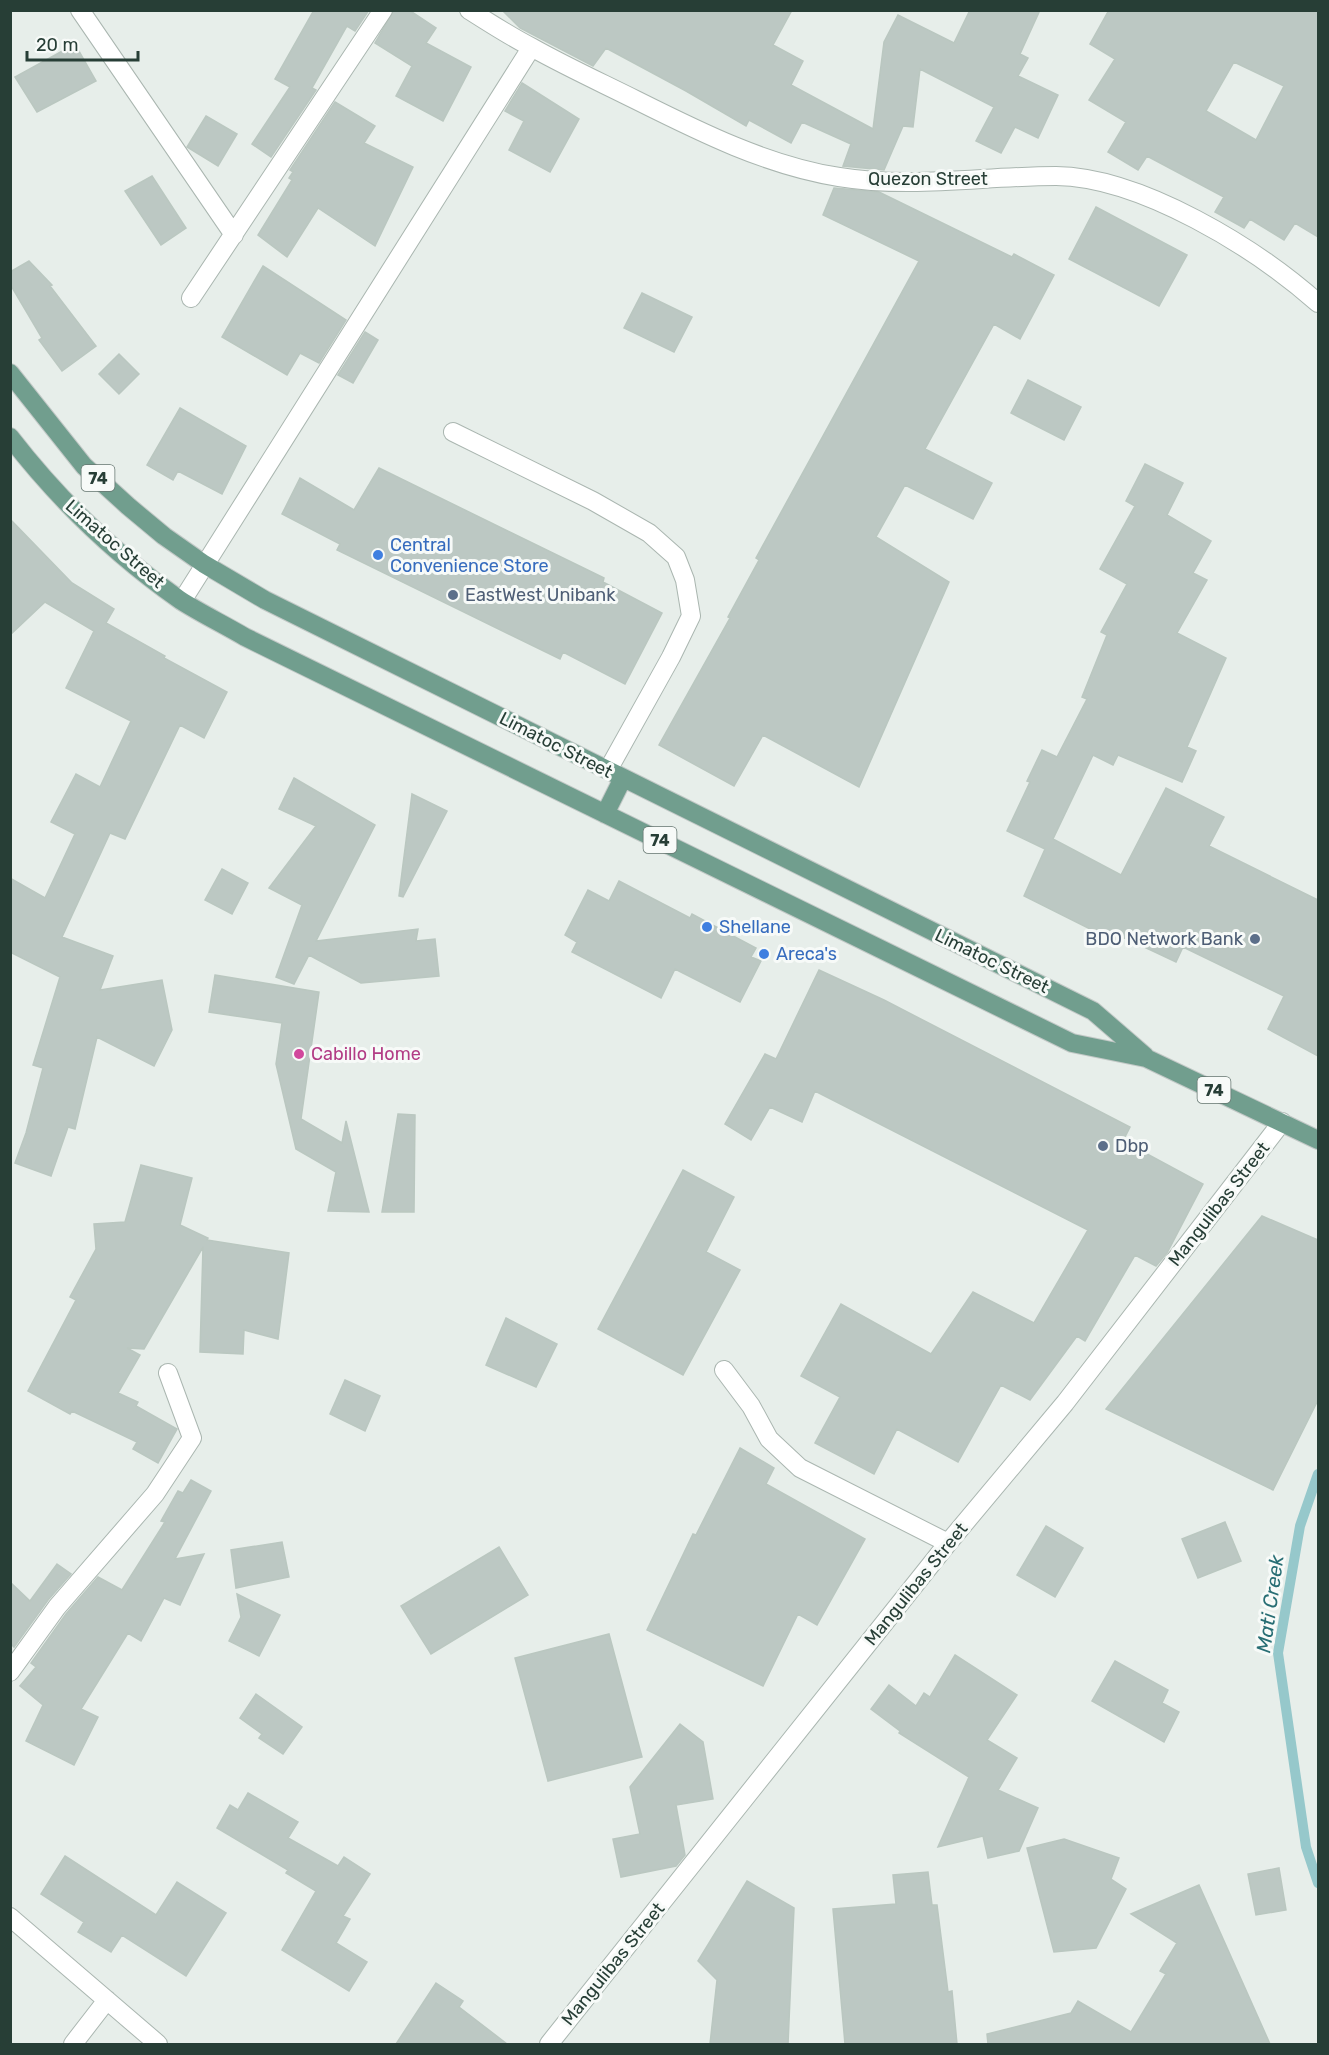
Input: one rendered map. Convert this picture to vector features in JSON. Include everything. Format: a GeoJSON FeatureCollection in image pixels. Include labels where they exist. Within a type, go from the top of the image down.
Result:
{"type":"FeatureCollection","features":[{"type":"Feature","properties":{"kind":"main road","name":"Limatoc Street"},"geometry":{"type":"LineString","coordinates":[[10,373],[84,466],[155,528],[204,564],[265,600],[1093,1011],[1146,1058]]}},
{"type":"Feature","properties":{"kind":"main road","name":"Limatoc Street"},"geometry":{"type":"LineString","coordinates":[[10,437],[52,487],[129,561],[182,600],[244,637],[1072,1043],[1146,1058],[1282,1122]]}},
{"type":"Feature","properties":{"kind":"main road"},"geometry":{"type":"LineString","coordinates":[[605,814],[615,774]]}},
{"type":"Feature","properties":{"kind":"main road","name":"74"},"geometry":{"type":"LineString","coordinates":[[1282,1122],[1318,1140]]}},
{"type":"Feature","properties":{"kind":"street"},"geometry":{"type":"LineString","coordinates":[[80,10],[234,235]]}},
{"type":"Feature","properties":{"kind":"street"},"geometry":{"type":"LineString","coordinates":[[191,298],[383,10]]}},
{"type":"Feature","properties":{"kind":"street","name":"Quezon Street"},"geometry":{"type":"LineString","coordinates":[[469,10],[531,48],[685,124],[776,162],[838,177],[898,183],[1058,176],[1102,181],[1157,199],[1229,239],[1299,286],[1318,303]]}},
{"type":"Feature","properties":{"kind":"street"},"geometry":{"type":"LineString","coordinates":[[182,600],[531,48]]}},
{"type":"Feature","properties":{"kind":"street"},"geometry":{"type":"LineString","coordinates":[[453,432],[593,501],[649,533],[676,557],[685,580],[691,616],[615,774]]}},
{"type":"Feature","properties":{"kind":"street","name":"Mangulibas Street"},"geometry":{"type":"LineString","coordinates":[[549,2044],[948,1543],[1065,1403],[1282,1122]]}},
{"type":"Feature","properties":{"kind":"street"},"geometry":{"type":"LineString","coordinates":[[724,1370],[751,1406],[769,1439],[800,1468],[948,1543]]}},
{"type":"Feature","properties":{"kind":"street"},"geometry":{"type":"LineString","coordinates":[[10,1672],[57,1607],[155,1494],[192,1438],[168,1373]]}},
{"type":"Feature","properties":{"kind":"street"},"geometry":{"type":"LineString","coordinates":[[10,1917],[158,2044]]}},
{"type":"Feature","properties":{"kind":"street"},"geometry":{"type":"LineString","coordinates":[[73,2044],[107,2000]]}},
{"type":"Feature","properties":{"kind":"building"},"geometry":{"type":"Polygon","coordinates":[[[314,10],[369,10],[355,31],[347,26],[312,88],[316,90],[271,157],[252,144],[290,87],[275,79],[314,10]]]}},
{"type":"Feature","properties":{"kind":"building"},"geometry":{"type":"Polygon","coordinates":[[[394,10],[409,10],[436,28],[426,43],[471,67],[443,121],[396,96],[412,66],[375,43],[394,10]]]}},
{"type":"Feature","properties":{"kind":"building"},"geometry":{"type":"Polygon","coordinates":[[[502,10],[792,10],[773,45],[803,61],[791,85],[873,129],[884,42],[898,15],[954,43],[970,10],[1040,10],[1020,54],[1028,58],[1018,76],[1058,95],[1038,138],[1015,127],[1001,153],[976,141],[994,107],[920,69],[913,127],[903,126],[884,170],[843,166],[851,144],[802,122],[791,143],[749,120],[746,126],[606,48],[593,66],[520,28],[502,10]]]}},
{"type":"Feature","properties":{"kind":"building"},"geometry":{"type":"Polygon","coordinates":[[[1109,10],[1318,10],[1318,237],[1295,223],[1284,240],[1250,219],[1244,228],[1215,212],[1224,197],[1147,156],[1138,170],[1108,152],[1126,122],[1089,100],[1115,59],[1090,44],[1109,10]],[[1234,62],[1206,111],[1256,140],[1284,86],[1234,62]]]}},
{"type":"Feature","properties":{"kind":"building"},"geometry":{"type":"Polygon","coordinates":[[[75,44],[96,81],[37,112],[15,77],[75,44]]]}},
{"type":"Feature","properties":{"kind":"building"},"geometry":{"type":"Polygon","coordinates":[[[522,83],[579,119],[550,172],[509,150],[524,121],[505,111],[522,83]]]}},
{"type":"Feature","properties":{"kind":"building"},"geometry":{"type":"Polygon","coordinates":[[[335,102],[375,126],[364,143],[413,167],[375,246],[318,208],[287,257],[258,235],[292,180],[289,178],[293,172],[290,170],[335,102]]]}},
{"type":"Feature","properties":{"kind":"building"},"geometry":{"type":"Polygon","coordinates":[[[206,116],[237,134],[218,166],[187,147],[206,116]]]}},
{"type":"Feature","properties":{"kind":"building"},"geometry":{"type":"Polygon","coordinates":[[[152,176],[186,228],[161,245],[125,191],[152,176]]]}},
{"type":"Feature","properties":{"kind":"building"},"geometry":{"type":"Polygon","coordinates":[[[834,188],[879,192],[1012,257],[1014,254],[1054,275],[1020,339],[994,324],[925,449],[992,483],[973,519],[905,485],[876,537],[949,582],[859,787],[763,735],[734,786],[659,745],[730,618],[728,617],[759,560],[756,558],[919,261],[823,215],[834,188]]]}},
{"type":"Feature","properties":{"kind":"building"},"geometry":{"type":"Polygon","coordinates":[[[1096,207],[1187,255],[1159,306],[1069,259],[1096,207]]]}},
{"type":"Feature","properties":{"kind":"building"},"geometry":{"type":"Polygon","coordinates":[[[29,261],[52,285],[50,286],[96,346],[62,371],[39,340],[42,338],[10,284],[10,272],[29,261]]]}},
{"type":"Feature","properties":{"kind":"building"},"geometry":{"type":"Polygon","coordinates":[[[263,266],[346,320],[319,363],[300,353],[287,375],[222,337],[263,266]]]}},
{"type":"Feature","properties":{"kind":"building"},"geometry":{"type":"Polygon","coordinates":[[[642,293],[692,317],[674,352],[624,328],[642,293]]]}},
{"type":"Feature","properties":{"kind":"building"},"geometry":{"type":"Polygon","coordinates":[[[365,332],[378,340],[353,383],[338,375],[365,332]]]}},
{"type":"Feature","properties":{"kind":"building"},"geometry":{"type":"Polygon","coordinates":[[[119,354],[139,374],[119,394],[99,374],[119,354]]]}},
{"type":"Feature","properties":{"kind":"building"},"geometry":{"type":"Polygon","coordinates":[[[1028,380],[1081,407],[1064,440],[1011,413],[1028,380]]]}},
{"type":"Feature","properties":{"kind":"building"},"geometry":{"type":"Polygon","coordinates":[[[180,408],[246,446],[222,494],[178,471],[173,480],[147,465],[180,408]]]}},
{"type":"Feature","properties":{"kind":"building"},"geometry":{"type":"Polygon","coordinates":[[[1145,464],[1183,483],[1167,515],[1211,541],[1193,573],[1207,580],[1177,633],[1226,658],[1187,747],[1196,751],[1182,782],[1118,755],[1113,765],[1093,755],[1053,839],[1121,875],[1166,788],[1224,817],[1209,846],[1318,900],[1318,1056],[1268,1029],[1284,996],[1183,947],[1176,962],[1123,937],[1120,944],[1024,896],[1045,849],[1007,831],[1042,750],[1057,757],[1087,699],[1082,697],[1107,635],[1101,632],[1127,584],[1100,569],[1135,506],[1126,501],[1145,464]]]}},
{"type":"Feature","properties":{"kind":"building"},"geometry":{"type":"Polygon","coordinates":[[[379,468],[604,578],[603,582],[662,613],[625,684],[563,652],[560,659],[337,550],[340,544],[282,514],[300,478],[354,510],[379,468]]]}},
{"type":"Feature","properties":{"kind":"building"},"geometry":{"type":"Polygon","coordinates":[[[10,519],[72,583],[114,609],[106,623],[227,692],[204,738],[180,725],[125,839],[110,833],[62,937],[113,956],[100,990],[162,980],[172,1030],[154,1066],[97,1037],[75,1129],[68,1127],[51,1176],[15,1163],[26,1133],[43,1068],[33,1065],[60,977],[10,952],[10,878],[45,898],[75,834],[51,822],[76,774],[100,787],[131,721],[66,688],[94,631],[45,602],[10,635],[10,519]]]}},
{"type":"Feature","properties":{"kind":"building"},"geometry":{"type":"Polygon","coordinates":[[[294,778],[375,825],[316,941],[418,929],[416,941],[435,939],[439,976],[361,983],[309,955],[294,984],[276,977],[302,905],[269,888],[316,826],[279,809],[294,778]]]}},
{"type":"Feature","properties":{"kind":"building"},"geometry":{"type":"Polygon","coordinates":[[[412,794],[447,811],[403,897],[399,896],[412,794]]]}},
{"type":"Feature","properties":{"kind":"building"},"geometry":{"type":"Polygon","coordinates":[[[222,869],[248,883],[232,914],[205,900],[222,869]]]}},
{"type":"Feature","properties":{"kind":"building"},"geometry":{"type":"Polygon","coordinates":[[[619,881],[690,918],[692,914],[756,948],[751,957],[761,961],[740,1002],[675,969],[661,998],[572,952],[577,942],[565,935],[588,890],[609,901],[619,881]]]}},
{"type":"Feature","properties":{"kind":"building"},"geometry":{"type":"Polygon","coordinates":[[[819,970],[884,1000],[1130,1127],[1123,1141],[1203,1184],[1167,1253],[1156,1266],[1135,1255],[1085,1341],[1077,1336],[1030,1400],[1001,1385],[958,1462],[897,1429],[874,1474],[815,1443],[840,1397],[801,1376],[841,1304],[931,1354],[973,1292],[1034,1323],[1088,1230],[815,1091],[802,1122],[770,1107],[751,1140],[725,1124],[765,1054],[776,1059],[819,970]]]}},
{"type":"Feature","properties":{"kind":"building"},"geometry":{"type":"Polygon","coordinates":[[[215,975],[319,992],[301,1119],[342,1143],[346,1121],[369,1212],[328,1211],[336,1172],[296,1149],[276,1064],[282,1023],[209,1012],[215,975]]]}},
{"type":"Feature","properties":{"kind":"building"},"geometry":{"type":"Polygon","coordinates":[[[398,1114],[415,1115],[414,1212],[382,1212],[398,1114]]]}},
{"type":"Feature","properties":{"kind":"building"},"geometry":{"type":"Polygon","coordinates":[[[141,1165],[192,1178],[180,1225],[208,1238],[207,1240],[289,1253],[278,1339],[244,1330],[243,1354],[200,1352],[203,1247],[144,1349],[127,1348],[140,1355],[118,1393],[138,1402],[136,1406],[177,1429],[158,1463],[133,1449],[137,1442],[72,1411],[70,1414],[28,1391],[76,1300],[70,1297],[96,1249],[94,1224],[125,1222],[141,1165]]]}},
{"type":"Feature","properties":{"kind":"building"},"geometry":{"type":"Polygon","coordinates":[[[683,1170],[734,1197],[706,1252],[740,1270],[683,1375],[598,1329],[683,1170]]]}},
{"type":"Feature","properties":{"kind":"building"},"geometry":{"type":"Polygon","coordinates":[[[1262,1216],[1318,1240],[1318,1400],[1273,1490],[1106,1409],[1262,1216]]]}},
{"type":"Feature","properties":{"kind":"building"},"geometry":{"type":"Polygon","coordinates":[[[506,1318],[557,1344],[536,1387],[486,1365],[506,1318]]]}},
{"type":"Feature","properties":{"kind":"building"},"geometry":{"type":"Polygon","coordinates":[[[345,1380],[380,1396],[365,1431],[330,1414],[345,1380]]]}},
{"type":"Feature","properties":{"kind":"building"},"geometry":{"type":"Polygon","coordinates":[[[740,1448],[774,1468],[766,1484],[865,1539],[817,1625],[798,1614],[763,1686],[647,1630],[693,1534],[696,1535],[740,1448]]]}},
{"type":"Feature","properties":{"kind":"building"},"geometry":{"type":"Polygon","coordinates":[[[191,1480],[211,1491],[175,1559],[204,1554],[180,1605],[164,1598],[141,1641],[128,1633],[81,1709],[98,1717],[74,1765],[26,1741],[43,1705],[20,1686],[36,1667],[31,1663],[66,1614],[98,1577],[122,1590],[165,1522],[161,1521],[178,1491],[183,1493],[191,1480]]]}},
{"type":"Feature","properties":{"kind":"building"},"geometry":{"type":"Polygon","coordinates":[[[1225,1522],[1241,1561],[1198,1578],[1182,1539],[1225,1522]]]}},
{"type":"Feature","properties":{"kind":"building"},"geometry":{"type":"Polygon","coordinates":[[[1046,1526],[1083,1548],[1055,1597],[1017,1575],[1046,1526]]]}},
{"type":"Feature","properties":{"kind":"building"},"geometry":{"type":"Polygon","coordinates":[[[282,1542],[289,1577],[236,1588],[231,1550],[282,1542]]]}},
{"type":"Feature","properties":{"kind":"building"},"geometry":{"type":"Polygon","coordinates":[[[499,1547],[528,1595],[431,1654],[401,1606],[499,1547]]]}},
{"type":"Feature","properties":{"kind":"building"},"geometry":{"type":"Polygon","coordinates":[[[57,1564],[71,1574],[48,1600],[14,1647],[10,1643],[10,1582],[30,1601],[57,1564]]]}},
{"type":"Feature","properties":{"kind":"building"},"geometry":{"type":"Polygon","coordinates":[[[237,1594],[280,1615],[259,1656],[229,1641],[241,1617],[237,1594]]]}},
{"type":"Feature","properties":{"kind":"building"},"geometry":{"type":"Polygon","coordinates":[[[609,1634],[642,1757],[548,1781],[515,1658],[609,1634]]]}},
{"type":"Feature","properties":{"kind":"building"},"geometry":{"type":"Polygon","coordinates":[[[955,1655],[1017,1695],[987,1740],[1017,1758],[998,1790],[1038,1808],[1019,1851],[988,1858],[983,1836],[938,1847],[969,1777],[899,1733],[900,1731],[871,1709],[889,1685],[916,1706],[924,1693],[930,1697],[955,1655]]]}},
{"type":"Feature","properties":{"kind":"building"},"geometry":{"type":"Polygon","coordinates":[[[1115,1661],[1168,1690],[1162,1703],[1179,1712],[1164,1742],[1092,1701],[1115,1661]]]}},
{"type":"Feature","properties":{"kind":"building"},"geometry":{"type":"Polygon","coordinates":[[[256,1694],[302,1727],[283,1754],[259,1738],[262,1734],[240,1718],[256,1694]]]}},
{"type":"Feature","properties":{"kind":"building"},"geometry":{"type":"Polygon","coordinates":[[[680,1724],[703,1742],[713,1799],[676,1805],[685,1855],[676,1866],[621,1877],[613,1839],[640,1834],[630,1787],[680,1724]]]}},
{"type":"Feature","properties":{"kind":"building"},"geometry":{"type":"Polygon","coordinates":[[[248,1793],[298,1822],[288,1838],[338,1866],[344,1857],[370,1874],[343,1916],[350,1919],[336,1943],[367,1962],[349,1991],[282,1950],[316,1891],[286,1873],[288,1870],[217,1828],[230,1805],[238,1810],[248,1793]]]}},
{"type":"Feature","properties":{"kind":"building"},"geometry":{"type":"Polygon","coordinates":[[[1064,1839],[1119,1858],[1111,1879],[1126,1889],[1096,1948],[1054,1952],[1027,1848],[1064,1839]]]}},
{"type":"Feature","properties":{"kind":"building"},"geometry":{"type":"Polygon","coordinates":[[[65,1856],[156,1915],[177,1882],[226,1913],[186,1976],[122,1935],[111,1952],[78,1932],[84,1922],[41,1894],[65,1856]]]}},
{"type":"Feature","properties":{"kind":"building"},"geometry":{"type":"Polygon","coordinates":[[[1279,1868],[1286,1910],[1256,1915],[1248,1874],[1279,1868]]]}},
{"type":"Feature","properties":{"kind":"building"},"geometry":{"type":"Polygon","coordinates":[[[928,1872],[932,1905],[937,1905],[948,1992],[952,1991],[957,2044],[845,2044],[833,1909],[896,1904],[893,1875],[928,1872]]]}},
{"type":"Feature","properties":{"kind":"building"},"geometry":{"type":"Polygon","coordinates":[[[747,1881],[794,1908],[788,2044],[710,2044],[717,1980],[698,1961],[747,1881]]]}},
{"type":"Feature","properties":{"kind":"building"},"geometry":{"type":"Polygon","coordinates":[[[1199,1885],[1270,2044],[988,2044],[987,2034],[1071,2013],[1078,2001],[1131,2032],[1166,1974],[1160,1971],[1177,1943],[1131,1914],[1199,1885]]]}},
{"type":"Feature","properties":{"kind":"building"},"geometry":{"type":"Polygon","coordinates":[[[436,1983],[463,2001],[459,2007],[507,2044],[396,2044],[436,1983]]]}},
{"type":"Feature","properties":{"kind":"waterway","name":"Mati Creek"},"geometry":{"type":"LineString","coordinates":[[1318,1474],[1300,1526],[1278,1653],[1306,1847],[1318,1883]]}},
{"type":"Feature","properties":{"kind":"place","name":"Central Convenience Store"},"geometry":{"type":"Point","coordinates":[378,555]}},
{"type":"Feature","properties":{"kind":"place","name":"EastWest Unibank"},"geometry":{"type":"Point","coordinates":[453,595]}},
{"type":"Feature","properties":{"kind":"place","name":"Shellane"},"geometry":{"type":"Point","coordinates":[707,927]}},
{"type":"Feature","properties":{"kind":"place","name":"BDO Network Bank"},"geometry":{"type":"Point","coordinates":[1255,939]}},
{"type":"Feature","properties":{"kind":"place","name":"Areca's"},"geometry":{"type":"Point","coordinates":[764,954]}},
{"type":"Feature","properties":{"kind":"place","name":"Cabillo Home"},"geometry":{"type":"Point","coordinates":[299,1054]}},
{"type":"Feature","properties":{"kind":"place","name":"Dbp"},"geometry":{"type":"Point","coordinates":[1103,1146]}}]}
